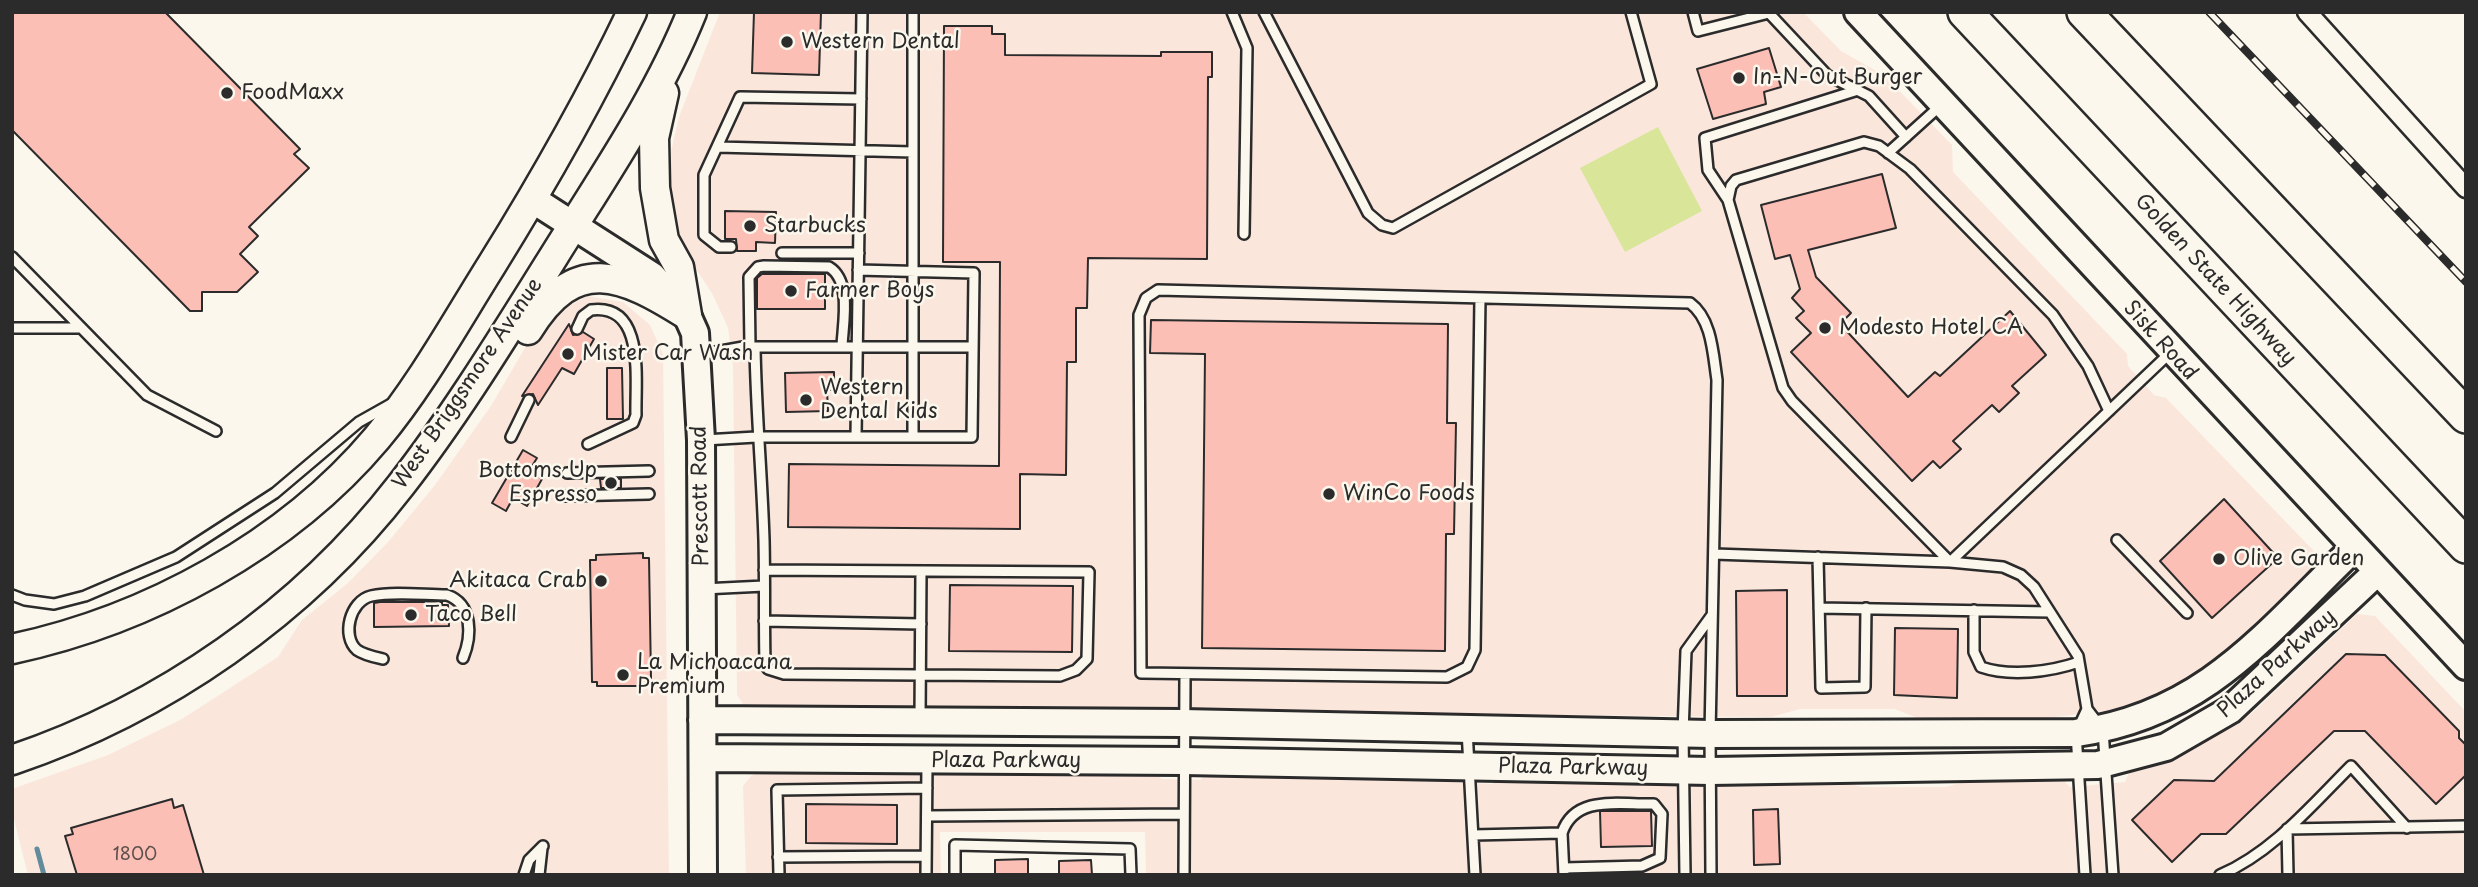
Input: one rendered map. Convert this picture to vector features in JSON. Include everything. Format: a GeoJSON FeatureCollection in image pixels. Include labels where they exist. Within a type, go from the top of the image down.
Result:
{"type":"FeatureCollection","features":[{"type":"Feature","properties":{"kind":"highway","name":"Golden State Highway"},"geometry":{"type":"LineString","coordinates":[[1965,12],[2466,546]]}},
{"type":"Feature","properties":{"kind":"highway"},"geometry":{"type":"LineString","coordinates":[[2084,12],[2466,416]]}},
{"type":"Feature","properties":{"kind":"main road","name":"West Briggsmore Avenue"},"geometry":{"type":"LineString","coordinates":[[12,649],[87,628],[142,607],[240,555],[311,503],[375,440],[414,391],[532,199],[602,75],[632,12]]}},
{"type":"Feature","properties":{"kind":"main road","name":"West Briggsmore Avenue"},"geometry":{"type":"LineString","coordinates":[[12,760],[131,709],[245,638],[341,554],[401,485],[454,411],[631,134],[675,52],[692,12]]}},
{"type":"Feature","properties":{"kind":"main road"},"geometry":{"type":"LineString","coordinates":[[675,52],[656,125],[654,188],[664,240],[678,267],[687,315]]}},
{"type":"Feature","properties":{"kind":"main road"},"geometry":{"type":"LineString","coordinates":[[401,485],[474,416],[538,314],[565,286],[591,279],[618,281],[648,290],[687,315]]}},
{"type":"Feature","properties":{"kind":"street","name":"Sisk Road"},"geometry":{"type":"LineString","coordinates":[[1858,12],[1944,102],[2353,549],[2466,666]]}},
{"type":"Feature","properties":{"kind":"street"},"geometry":{"type":"LineString","coordinates":[[2307,12],[2466,188]]}},
{"type":"Feature","properties":{"kind":"street","name":"Prescott Road"},"geometry":{"type":"LineString","coordinates":[[532,199],[652,276],[687,315],[695,334],[701,440],[703,875]]}},
{"type":"Feature","properties":{"kind":"street","name":"Plaza Parkway"},"geometry":{"type":"LineString","coordinates":[[702,720],[1182,723],[1710,734],[2076,733],[2095,719],[2147,718],[2181,702],[2240,659],[2353,549]]}},
{"type":"Feature","properties":{"kind":"street","name":"Plaza Parkway"},"geometry":{"type":"LineString","coordinates":[[703,758],[1183,761],[1710,771],[2078,766],[2108,763],[2166,747],[2231,710],[2376,573]]}},
{"type":"Feature","properties":{"kind":"lane"},"geometry":{"type":"LineString","coordinates":[[856,437],[862,12]]}},
{"type":"Feature","properties":{"kind":"lane"},"geometry":{"type":"LineString","coordinates":[[913,437],[914,12]]}},
{"type":"Feature","properties":{"kind":"lane"},"geometry":{"type":"LineString","coordinates":[[1232,12],[1247,48],[1244,234]]}},
{"type":"Feature","properties":{"kind":"lane"},"geometry":{"type":"LineString","coordinates":[[1264,12],[1368,213],[1382,225],[1393,228],[1651,84],[1631,12]]}},
{"type":"Feature","properties":{"kind":"lane"},"geometry":{"type":"LineString","coordinates":[[1693,12],[1698,31],[1769,13],[1827,75],[1869,96],[1906,137]]}},
{"type":"Feature","properties":{"kind":"lane"},"geometry":{"type":"LineString","coordinates":[[1858,90],[1705,138],[1709,170],[1728,200],[1783,388],[1792,401],[1950,562]]}},
{"type":"Feature","properties":{"kind":"lane"},"geometry":{"type":"LineString","coordinates":[[731,247],[719,247],[704,235],[704,176],[740,97],[861,99]]}},
{"type":"Feature","properties":{"kind":"lane"},"geometry":{"type":"LineString","coordinates":[[1888,153],[1944,102]]}},
{"type":"Feature","properties":{"kind":"lane"},"geometry":{"type":"LineString","coordinates":[[1728,200],[1731,186],[1737,180],[1864,142],[1879,146],[1910,169],[2053,315],[2088,366],[2109,411]]}},
{"type":"Feature","properties":{"kind":"lane"},"geometry":{"type":"LineString","coordinates":[[717,147],[860,153],[913,152]]}},
{"type":"Feature","properties":{"kind":"lane"},"geometry":{"type":"LineString","coordinates":[[782,253],[859,253]]}},
{"type":"Feature","properties":{"kind":"lane"},"geometry":{"type":"LineString","coordinates":[[12,257],[147,396],[216,431]]}},
{"type":"Feature","properties":{"kind":"lane"},"geometry":{"type":"LineString","coordinates":[[764,570],[1089,572],[1087,659],[1076,670],[1059,676],[784,674],[768,669],[765,663],[764,570],[749,277],[758,267],[764,266],[830,267],[836,271],[843,283],[842,346]]}},
{"type":"Feature","properties":{"kind":"lane"},"geometry":{"type":"LineString","coordinates":[[701,440],[757,437],[972,437],[974,273],[858,270]]}},
{"type":"Feature","properties":{"kind":"lane"},"geometry":{"type":"LineString","coordinates":[[1480,298],[1475,650],[1467,667],[1447,677],[1140,673],[1139,315],[1146,298],[1158,290],[1690,303],[1700,310],[1709,334],[1717,380],[1710,734],[1711,875]]}},
{"type":"Feature","properties":{"kind":"lane"},"geometry":{"type":"LineString","coordinates":[[577,329],[583,316],[591,310],[610,311],[627,326],[635,353],[636,415],[633,424],[589,444]]}},
{"type":"Feature","properties":{"kind":"lane"},"geometry":{"type":"LineString","coordinates":[[12,328],[80,327]]}},
{"type":"Feature","properties":{"kind":"lane"},"geometry":{"type":"LineString","coordinates":[[698,355],[753,347],[973,347]]}},
{"type":"Feature","properties":{"kind":"lane"},"geometry":{"type":"LineString","coordinates":[[1950,562],[2171,352]]}},
{"type":"Feature","properties":{"kind":"lane"},"geometry":{"type":"LineString","coordinates":[[12,595],[25,600],[54,604],[85,596],[176,557],[275,493],[359,422],[414,391]]}},
{"type":"Feature","properties":{"kind":"lane"},"geometry":{"type":"LineString","coordinates":[[512,437],[529,400]]}},
{"type":"Feature","properties":{"kind":"lane"},"geometry":{"type":"LineString","coordinates":[[567,473],[649,471]]}},
{"type":"Feature","properties":{"kind":"lane"},"geometry":{"type":"LineString","coordinates":[[565,496],[649,494]]}},
{"type":"Feature","properties":{"kind":"lane"},"geometry":{"type":"LineString","coordinates":[[2117,540],[2187,613]]}},
{"type":"Feature","properties":{"kind":"lane"},"geometry":{"type":"LineString","coordinates":[[1714,554],[1950,562],[2003,568],[2021,575],[2034,587],[2079,662],[2108,763],[2113,875]]}},
{"type":"Feature","properties":{"kind":"lane"},"geometry":{"type":"LineString","coordinates":[[1818,557],[1821,688],[1865,687],[1866,608]]}},
{"type":"Feature","properties":{"kind":"lane"},"geometry":{"type":"LineString","coordinates":[[919,723],[921,571]]}},
{"type":"Feature","properties":{"kind":"lane"},"geometry":{"type":"LineString","coordinates":[[702,589],[764,586]]}},
{"type":"Feature","properties":{"kind":"lane"},"geometry":{"type":"LineString","coordinates":[[383,659],[356,649],[350,639],[349,621],[354,609],[371,596],[447,595],[459,599],[466,607],[468,619],[467,648],[463,658]]}},
{"type":"Feature","properties":{"kind":"lane"},"geometry":{"type":"LineString","coordinates":[[1819,608],[2050,612]]}},
{"type":"Feature","properties":{"kind":"lane"},"geometry":{"type":"LineString","coordinates":[[1974,610],[1974,652],[1980,667],[1993,671],[2057,670],[2079,662]]}},
{"type":"Feature","properties":{"kind":"lane"},"geometry":{"type":"LineString","coordinates":[[1685,875],[1683,733],[1686,651],[1713,614]]}},
{"type":"Feature","properties":{"kind":"lane"},"geometry":{"type":"LineString","coordinates":[[764,621],[921,624]]}},
{"type":"Feature","properties":{"kind":"lane"},"geometry":{"type":"LineString","coordinates":[[1184,875],[1182,723],[1185,674]]}},
{"type":"Feature","properties":{"kind":"lane"},"geometry":{"type":"LineString","coordinates":[[1467,729],[1475,875]]}},
{"type":"Feature","properties":{"kind":"lane"},"geometry":{"type":"LineString","coordinates":[[2076,733],[2085,875]]}},
{"type":"Feature","properties":{"kind":"lane"},"geometry":{"type":"LineString","coordinates":[[926,875],[927,761]]}},
{"type":"Feature","properties":{"kind":"lane"},"geometry":{"type":"LineString","coordinates":[[2220,875],[2242,866],[2287,829],[2351,766],[2407,828]]}},
{"type":"Feature","properties":{"kind":"lane"},"geometry":{"type":"LineString","coordinates":[[779,875],[777,790],[927,788]]}},
{"type":"Feature","properties":{"kind":"lane"},"geometry":{"type":"LineString","coordinates":[[1654,804],[1662,814],[1660,858],[1642,866],[1564,872],[1562,833],[1567,818],[1576,810],[1588,805],[1654,804]]}},
{"type":"Feature","properties":{"kind":"lane"},"geometry":{"type":"LineString","coordinates":[[927,816],[1183,814]]}},
{"type":"Feature","properties":{"kind":"lane"},"geometry":{"type":"LineString","coordinates":[[2287,829],[2466,826]]}},
{"type":"Feature","properties":{"kind":"lane"},"geometry":{"type":"LineString","coordinates":[[2287,829],[2288,875]]}},
{"type":"Feature","properties":{"kind":"lane"},"geometry":{"type":"LineString","coordinates":[[1473,835],[1562,833]]}},
{"type":"Feature","properties":{"kind":"lane"},"geometry":{"type":"LineString","coordinates":[[956,875],[955,845],[1130,849],[1131,875]]}},
{"type":"Feature","properties":{"kind":"lane"},"geometry":{"type":"LineString","coordinates":[[524,875],[529,860],[542,846],[539,875]]}},
{"type":"Feature","properties":{"kind":"lane"},"geometry":{"type":"LineString","coordinates":[[778,857],[926,856]]}},
{"type":"Feature","properties":{"kind":"shaded area"},"geometry":{"type":"Polygon","coordinates":[[[720,12],[1803,12],[1841,51],[1885,76],[1952,145],[1953,172],[2127,354],[2128,366],[2154,395],[2166,398],[2314,551],[2315,568],[2194,679],[2152,700],[2122,709],[2046,718],[1920,719],[1895,709],[1800,709],[1771,717],[754,708],[743,704],[737,695],[733,366],[728,328],[713,295],[683,249],[669,185],[670,156],[679,117],[720,12]]]}},
{"type":"Feature","properties":{"kind":"shaded area"},"geometry":{"type":"Polygon","coordinates":[[[587,296],[623,302],[650,325],[663,354],[669,875],[28,875],[12,811],[12,789],[108,755],[182,719],[278,657],[302,620],[348,583],[389,541],[435,485],[491,406],[540,322],[587,296]]]}},
{"type":"Feature","properties":{"kind":"shaded area"},"geometry":{"type":"Polygon","coordinates":[[[2357,614],[2375,616],[2466,712],[2466,875],[1146,875],[1145,832],[940,832],[941,875],[746,875],[743,786],[751,776],[764,770],[901,771],[907,775],[937,775],[943,770],[1150,771],[1162,779],[1200,780],[1208,773],[1446,774],[1454,782],[1492,784],[1503,775],[1729,784],[1735,778],[1830,779],[1862,787],[1946,787],[1971,780],[2062,779],[2070,787],[2125,782],[2130,771],[2185,753],[2252,713],[2357,614]]]}},
{"type":"Feature","properties":{"kind":"green space"},"geometry":{"type":"Polygon","coordinates":[[[1658,127],[1702,211],[1625,252],[1580,168],[1658,127]]]}},
{"type":"Feature","properties":{"kind":"building"},"geometry":{"type":"Polygon","coordinates":[[[12,12],[165,12],[300,149],[294,154],[309,168],[249,227],[258,236],[240,254],[258,272],[237,292],[202,292],[202,311],[190,311],[12,130],[12,12]]]}},
{"type":"Feature","properties":{"kind":"building","name":"Western Dental"},"geometry":{"type":"Polygon","coordinates":[[[754,12],[821,12],[819,75],[752,73],[754,12]]]}},
{"type":"Feature","properties":{"kind":"building"},"geometry":{"type":"Polygon","coordinates":[[[944,26],[992,26],[992,34],[1005,34],[1005,55],[1161,56],[1161,52],[1212,52],[1212,77],[1208,77],[1207,259],[1088,258],[1087,308],[1076,308],[1076,362],[1067,362],[1066,475],[1020,474],[1020,529],[788,527],[789,464],[999,466],[1000,262],[943,262],[944,26]]]}},
{"type":"Feature","properties":{"kind":"building","name":"In-N-Out Burger"},"geometry":{"type":"Polygon","coordinates":[[[1769,48],[1781,87],[1764,92],[1766,104],[1713,119],[1697,69],[1769,48]]]}},
{"type":"Feature","properties":{"kind":"building"},"geometry":{"type":"Polygon","coordinates":[[[1882,174],[1896,228],[1808,250],[1816,277],[1851,313],[1840,324],[1908,397],[1935,372],[1940,376],[2010,311],[2046,355],[2012,386],[2019,393],[1999,412],[1992,405],[1953,441],[1961,449],[1940,468],[1933,461],[1912,481],[1791,352],[1811,333],[1796,318],[1804,311],[1792,298],[1800,289],[1790,255],[1775,259],[1761,205],[1882,174]]]}},
{"type":"Feature","properties":{"kind":"building","name":"Starbucks"},"geometry":{"type":"Polygon","coordinates":[[[725,211],[776,212],[775,243],[756,242],[756,251],[737,251],[736,239],[725,239],[725,211]]]}},
{"type":"Feature","properties":{"kind":"building","name":"Farmer Boys"},"geometry":{"type":"Polygon","coordinates":[[[762,274],[825,274],[825,309],[757,309],[757,278],[762,274]]]}},
{"type":"Feature","properties":{"kind":"building","name":"WinCo Foods"},"geometry":{"type":"Polygon","coordinates":[[[1151,320],[1448,324],[1447,423],[1456,423],[1454,534],[1446,534],[1445,651],[1202,648],[1205,354],[1150,353],[1151,320]]]}},
{"type":"Feature","properties":{"kind":"building","name":"Mister Car Wash"},"geometry":{"type":"Polygon","coordinates":[[[569,324],[573,335],[583,332],[594,339],[574,374],[562,368],[538,405],[533,394],[522,396],[569,324]]]}},
{"type":"Feature","properties":{"kind":"building"},"geometry":{"type":"Polygon","coordinates":[[[607,368],[622,368],[623,419],[607,419],[607,368]]]}},
{"type":"Feature","properties":{"kind":"building","name":"Western Dental Kids"},"geometry":{"type":"Polygon","coordinates":[[[834,372],[834,390],[827,390],[828,411],[786,412],[785,373],[834,372]]]}},
{"type":"Feature","properties":{"kind":"building"},"geometry":{"type":"Polygon","coordinates":[[[523,450],[537,458],[529,471],[542,479],[527,506],[513,498],[506,511],[492,503],[523,450]]]}},
{"type":"Feature","properties":{"kind":"building","name":"Bottoms Up Espresso"},"geometry":{"type":"Polygon","coordinates":[[[600,479],[621,479],[621,488],[601,488],[600,479]]]}},
{"type":"Feature","properties":{"kind":"building","name":"Olive Garden"},"geometry":{"type":"Polygon","coordinates":[[[2224,499],[2278,558],[2212,618],[2160,561],[2224,499]]]}},
{"type":"Feature","properties":{"kind":"building"},"geometry":{"type":"Polygon","coordinates":[[[643,553],[643,558],[649,558],[651,678],[646,678],[647,686],[597,686],[597,682],[592,682],[590,560],[596,560],[596,555],[643,553]]]}},
{"type":"Feature","properties":{"kind":"building"},"geometry":{"type":"Polygon","coordinates":[[[950,585],[1073,586],[1072,652],[949,651],[950,585]]]}},
{"type":"Feature","properties":{"kind":"building"},"geometry":{"type":"Polygon","coordinates":[[[1787,590],[1787,696],[1737,696],[1736,591],[1787,590]]]}},
{"type":"Feature","properties":{"kind":"building","name":"Taco Bell"},"geometry":{"type":"Polygon","coordinates":[[[442,602],[442,605],[448,605],[449,626],[374,627],[374,603],[442,602]]]}},
{"type":"Feature","properties":{"kind":"building"},"geometry":{"type":"Polygon","coordinates":[[[1895,628],[1958,629],[1957,698],[1894,695],[1895,628]]]}},
{"type":"Feature","properties":{"kind":"building"},"geometry":{"type":"Polygon","coordinates":[[[2346,654],[2385,655],[2459,731],[2459,738],[2466,745],[2466,775],[2436,804],[2365,731],[2334,731],[2226,834],[2201,834],[2172,862],[2132,820],[2174,780],[2214,781],[2346,654]]]}},
{"type":"Feature","properties":{"kind":"building"},"geometry":{"type":"Polygon","coordinates":[[[172,799],[174,808],[183,805],[204,875],[77,875],[65,836],[73,834],[71,828],[172,799]]]}},
{"type":"Feature","properties":{"kind":"building"},"geometry":{"type":"Polygon","coordinates":[[[806,804],[897,805],[897,844],[806,843],[806,804]]]}},
{"type":"Feature","properties":{"kind":"building"},"geometry":{"type":"Polygon","coordinates":[[[1778,809],[1780,864],[1754,865],[1753,810],[1778,809]]]}},
{"type":"Feature","properties":{"kind":"building"},"geometry":{"type":"Polygon","coordinates":[[[1600,811],[1651,811],[1652,846],[1601,847],[1600,811]]]}},
{"type":"Feature","properties":{"kind":"building"},"geometry":{"type":"Polygon","coordinates":[[[1028,859],[1028,875],[995,875],[995,860],[1028,859]]]}},
{"type":"Feature","properties":{"kind":"building"},"geometry":{"type":"Polygon","coordinates":[[[1091,860],[1092,875],[1059,875],[1059,861],[1091,860]]]}},
{"type":"Feature","properties":{"kind":"waterway"},"geometry":{"type":"LineString","coordinates":[[37,849],[44,875]]}},
{"type":"Feature","properties":{"kind":"railway"},"geometry":{"type":"LineString","coordinates":[[2209,12],[2466,282]]}},
{"type":"Feature","properties":{"kind":"place","name":"Western Dental"},"geometry":{"type":"Point","coordinates":[787,42]}},
{"type":"Feature","properties":{"kind":"place","name":"In-N-Out Burger"},"geometry":{"type":"Point","coordinates":[1739,78]}},
{"type":"Feature","properties":{"kind":"place","name":"FoodMaxx"},"geometry":{"type":"Point","coordinates":[227,93]}},
{"type":"Feature","properties":{"kind":"place","name":"Starbucks"},"geometry":{"type":"Point","coordinates":[750,226]}},
{"type":"Feature","properties":{"kind":"place","name":"Farmer Boys"},"geometry":{"type":"Point","coordinates":[791,291]}},
{"type":"Feature","properties":{"kind":"place","name":"Modesto Hotel CA"},"geometry":{"type":"Point","coordinates":[1825,328]}},
{"type":"Feature","properties":{"kind":"place","name":"Mister Car Wash"},"geometry":{"type":"Point","coordinates":[568,354]}},
{"type":"Feature","properties":{"kind":"place","name":"Western Dental Kids"},"geometry":{"type":"Point","coordinates":[806,400]}},
{"type":"Feature","properties":{"kind":"place","name":"Bottoms Up Espresso"},"geometry":{"type":"Point","coordinates":[611,483]}},
{"type":"Feature","properties":{"kind":"place","name":"WinCo Foods"},"geometry":{"type":"Point","coordinates":[1329,494]}},
{"type":"Feature","properties":{"kind":"place","name":"Olive Garden"},"geometry":{"type":"Point","coordinates":[2219,559]}},
{"type":"Feature","properties":{"kind":"place","name":"Akitaca Crab"},"geometry":{"type":"Point","coordinates":[601,581]}},
{"type":"Feature","properties":{"kind":"place","name":"Taco Bell"},"geometry":{"type":"Point","coordinates":[411,615]}},
{"type":"Feature","properties":{"kind":"place","name":"La Michoacana Premium"},"geometry":{"type":"Point","coordinates":[623,675]}}]}
